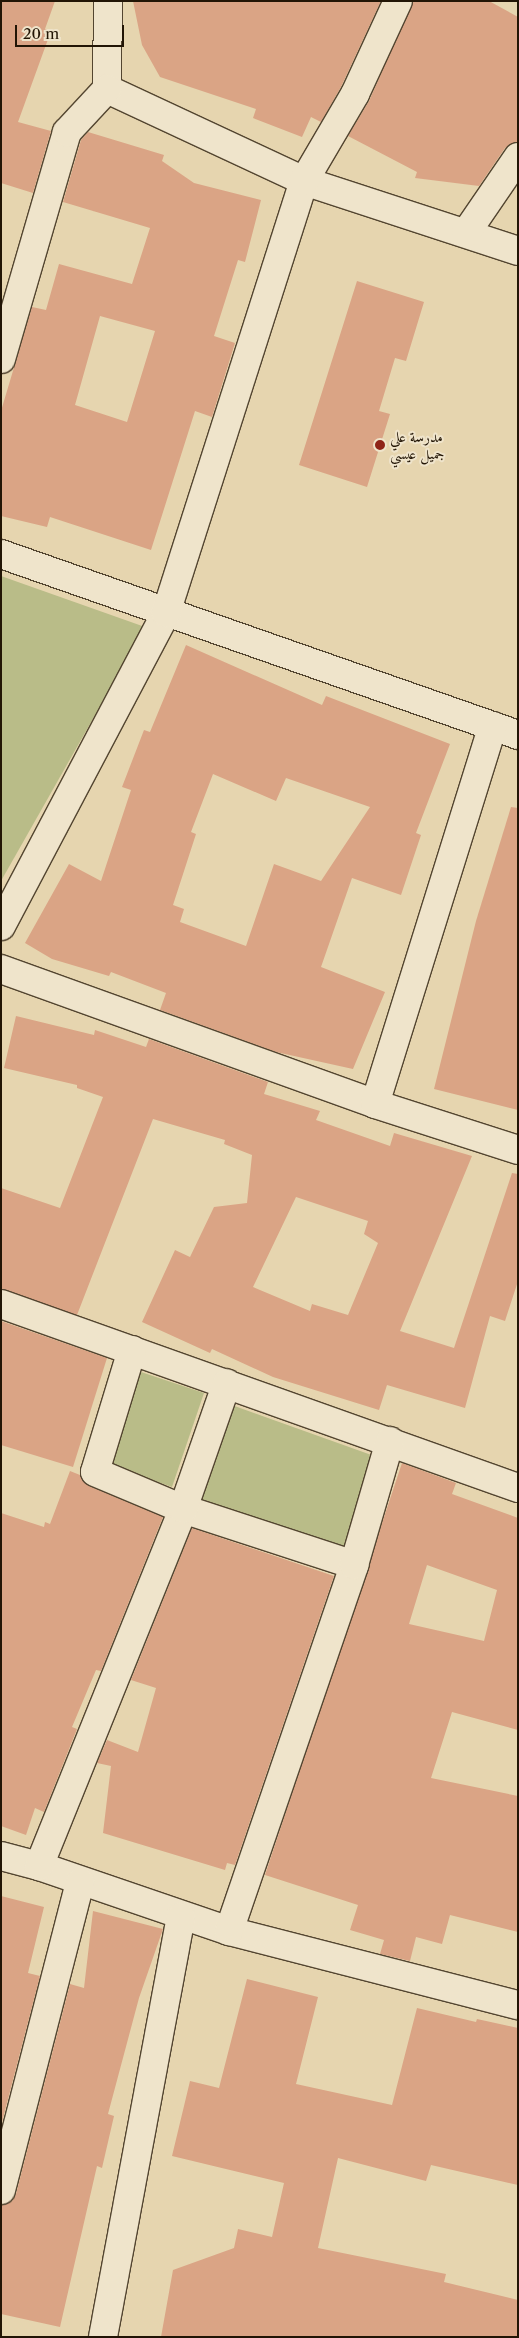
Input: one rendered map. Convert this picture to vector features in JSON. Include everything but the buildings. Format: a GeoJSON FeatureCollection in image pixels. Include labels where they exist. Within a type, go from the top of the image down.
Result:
{"type":"FeatureCollection","features":[{"type":"Feature","properties":{"kind":"street"},"geometry":{"type":"LineString","coordinates":[[1,359],[67,132],[107,89],[108,1]]}},
{"type":"Feature","properties":{"kind":"street"},"geometry":{"type":"LineString","coordinates":[[1,926],[166,613],[304,181],[355,94],[398,1]]}},
{"type":"Feature","properties":{"kind":"street"},"geometry":{"type":"LineString","coordinates":[[107,89],[304,181],[518,251]]}},
{"type":"Feature","properties":{"kind":"street"},"geometry":{"type":"LineString","coordinates":[[466,233],[518,157]]}},
{"type":"Feature","properties":{"kind":"street"},"geometry":{"type":"LineString","coordinates":[[1,554],[505,731],[375,1104]]}},
{"type":"Feature","properties":{"kind":"street"},"geometry":{"type":"LineString","coordinates":[[1,969],[375,1104],[518,1150]]}},
{"type":"Feature","properties":{"kind":"street"},"geometry":{"type":"LineString","coordinates":[[1,1304],[518,1488]]}},
{"type":"Feature","properties":{"kind":"street"},"geometry":{"type":"LineString","coordinates":[[132,1350],[95,1472],[183,1509],[354,1565]]}},
{"type":"Feature","properties":{"kind":"street"},"geometry":{"type":"LineString","coordinates":[[39,1866],[183,1509],[227,1383]]}},
{"type":"Feature","properties":{"kind":"street"},"geometry":{"type":"LineString","coordinates":[[229,1931],[354,1565],[390,1441]]}},
{"type":"Feature","properties":{"kind":"street"},"geometry":{"type":"LineString","coordinates":[[1,1856],[39,1866],[181,1917],[229,1931],[518,2004]]}},
{"type":"Feature","properties":{"kind":"street"},"geometry":{"type":"LineString","coordinates":[[1,2190],[80,1882]]}},
{"type":"Feature","properties":{"kind":"street"},"geometry":{"type":"LineString","coordinates":[[103,2337],[181,1917]]}},
{"type":"Feature","properties":{"kind":"green space"},"geometry":{"type":"Polygon","coordinates":[[[1,576],[145,627],[1,881],[1,576]]]}},
{"type":"Feature","properties":{"kind":"green space"},"geometry":{"type":"Polygon","coordinates":[[[132,1369],[204,1393],[172,1487],[101,1462],[132,1369]]]}},
{"type":"Feature","properties":{"kind":"green space"},"geometry":{"type":"Polygon","coordinates":[[[229,1404],[377,1457],[344,1551],[196,1499],[229,1404]]]}},
{"type":"Feature","properties":{"kind":"place","name":"مدرسة علي جميل عيسي"},"geometry":{"type":"Point","coordinates":[380,445]}}]}
